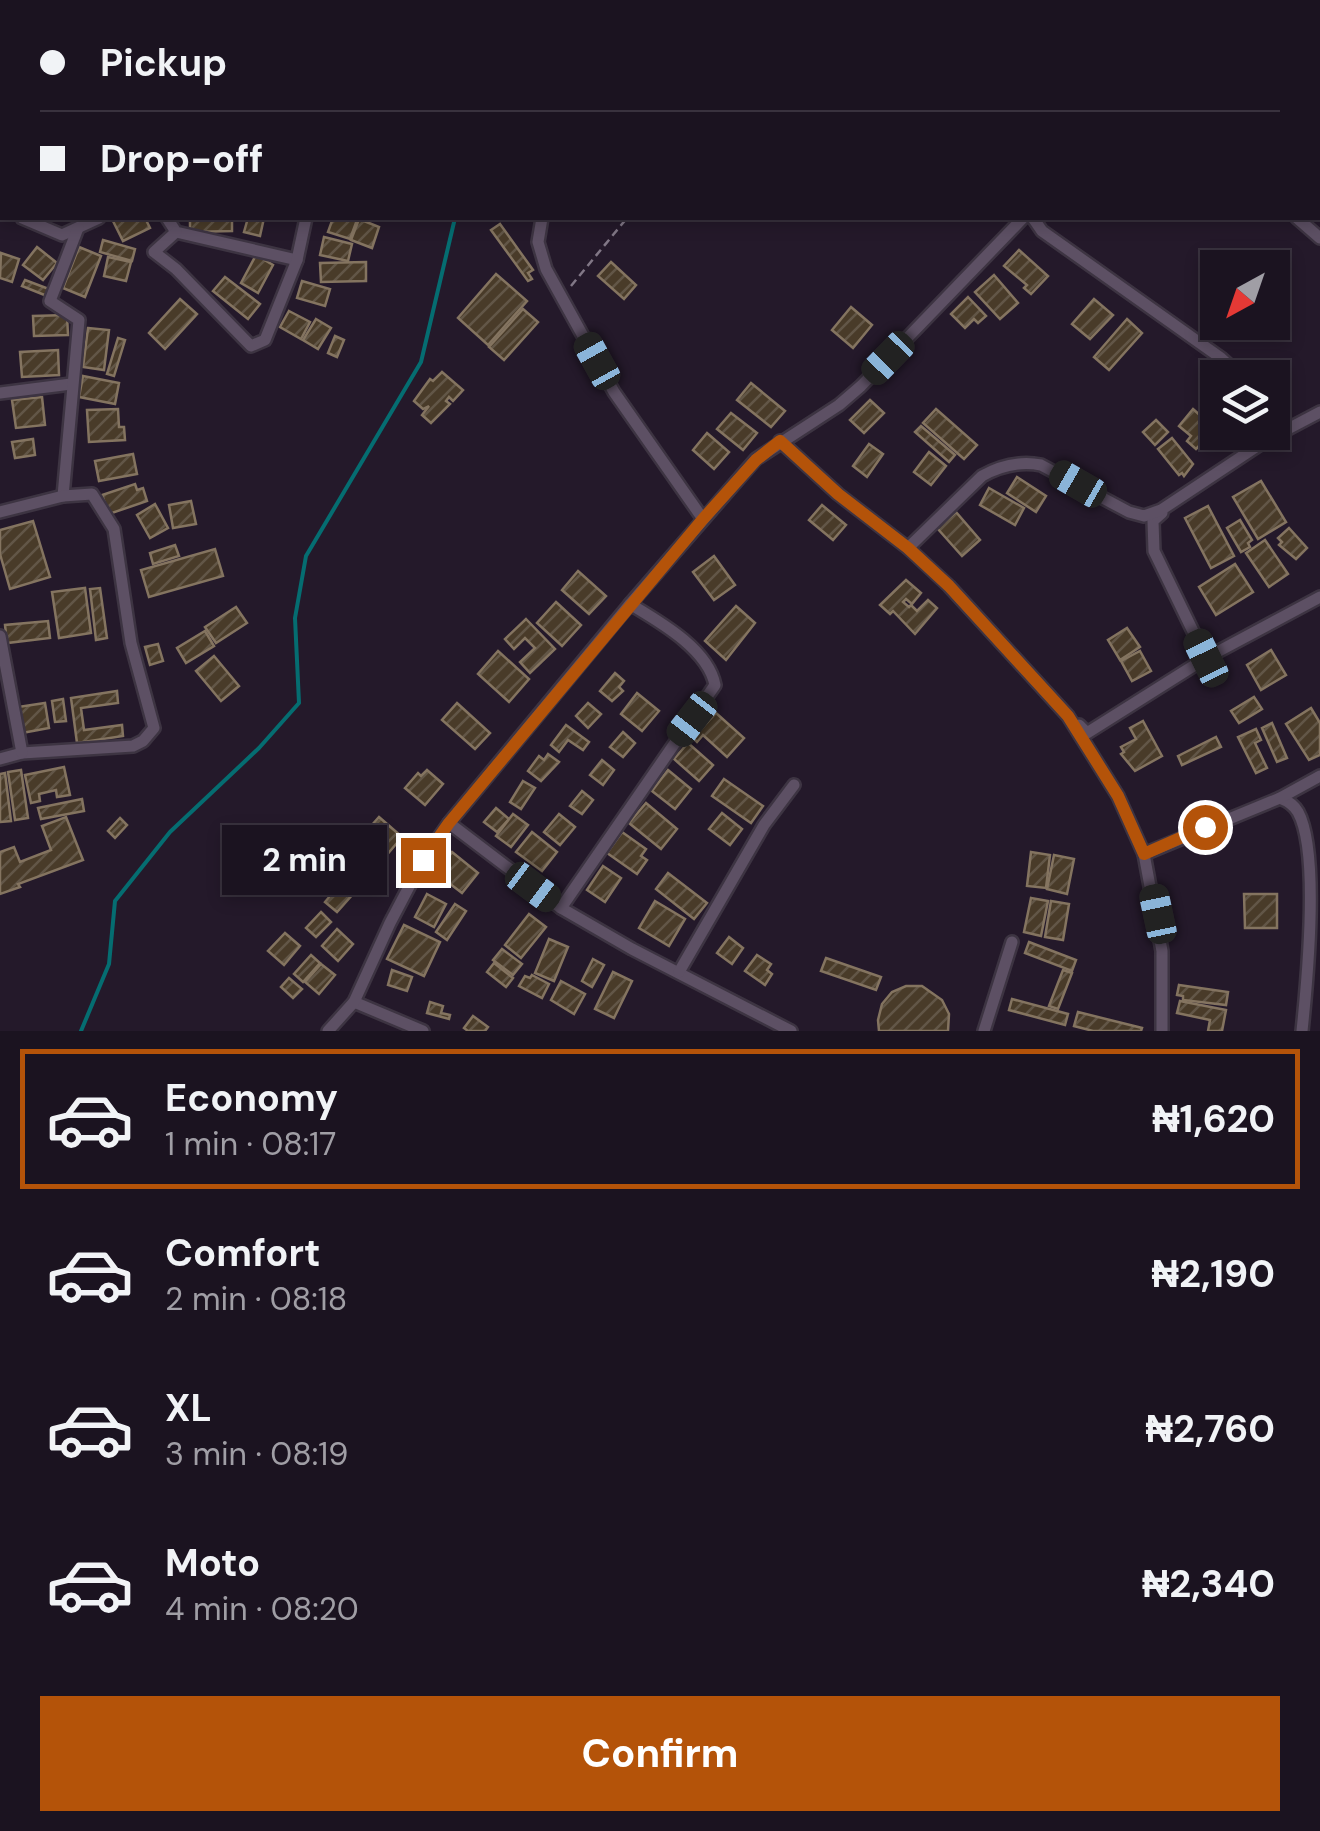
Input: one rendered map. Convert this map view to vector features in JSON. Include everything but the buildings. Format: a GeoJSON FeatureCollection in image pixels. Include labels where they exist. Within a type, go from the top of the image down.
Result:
{"type":"FeatureCollection","features":[{"type":"Feature","properties":{"kind":"street"},"geometry":{"type":"LineString","coordinates":[[27,220],[62,235],[96,220]]}},
{"type":"Feature","properties":{"kind":"street"},"geometry":{"type":"LineString","coordinates":[[168,220],[176,232],[297,260]]}},
{"type":"Feature","properties":{"kind":"street"},"geometry":{"type":"LineString","coordinates":[[176,232],[154,252],[251,346],[265,340],[297,260],[306,220]]}},
{"type":"Feature","properties":{"kind":"street"},"geometry":{"type":"LineString","coordinates":[[542,220],[538,242],[546,269],[614,392],[703,519]]}},
{"type":"Feature","properties":{"kind":"street"},"geometry":{"type":"LineString","coordinates":[[328,1031],[354,1002],[390,922],[423,860],[449,823],[630,604],[756,460],[861,386],[1021,220]]}},
{"type":"Feature","properties":{"kind":"street"},"geometry":{"type":"LineString","coordinates":[[1034,220],[1042,231],[1222,360]]}},
{"type":"Feature","properties":{"kind":"street"},"geometry":{"type":"LineString","coordinates":[[1300,220],[1320,238]]}},
{"type":"Feature","properties":{"kind":"street"},"geometry":{"type":"LineString","coordinates":[[63,496],[79,320],[50,301],[78,228]]}},
{"type":"Feature","properties":{"kind":"street"},"geometry":{"type":"LineString","coordinates":[[0,393],[71,384]]}},
{"type":"Feature","properties":{"kind":"street"},"geometry":{"type":"LineString","coordinates":[[1290,427],[1320,412]]}},
{"type":"Feature","properties":{"kind":"street"},"geometry":{"type":"LineString","coordinates":[[780,441],[949,586],[1087,733],[1094,747],[1090,750]]}},
{"type":"Feature","properties":{"kind":"street"},"geometry":{"type":"LineString","coordinates":[[1206,658],[1154,551],[1153,521],[1247,450]]}},
{"type":"Feature","properties":{"kind":"street"},"geometry":{"type":"LineString","coordinates":[[908,548],[982,476],[1018,464],[1056,470],[1129,512],[1144,516],[1172,504]]}},
{"type":"Feature","properties":{"kind":"street"},"geometry":{"type":"LineString","coordinates":[[0,512],[63,496],[92,494],[114,530],[131,643],[154,728],[144,741],[133,746],[22,753],[0,759]]}},
{"type":"Feature","properties":{"kind":"street"},"geometry":{"type":"LineString","coordinates":[[1087,733],[1206,658],[1320,597]]}},
{"type":"Feature","properties":{"kind":"street"},"geometry":{"type":"LineString","coordinates":[[561,908],[715,685],[703,659],[630,604]]}},
{"type":"Feature","properties":{"kind":"street"},"geometry":{"type":"LineString","coordinates":[[0,636],[22,753]]}},
{"type":"Feature","properties":{"kind":"street"},"geometry":{"type":"LineString","coordinates":[[1068,716],[1118,796],[1144,854],[1162,951],[1162,1031]]}},
{"type":"Feature","properties":{"kind":"street"},"geometry":{"type":"LineString","coordinates":[[1144,854],[1280,798],[1320,776]]}},
{"type":"Feature","properties":{"kind":"street"},"geometry":{"type":"LineString","coordinates":[[679,972],[764,825],[794,785]]}},
{"type":"Feature","properties":{"kind":"street"},"geometry":{"type":"LineString","coordinates":[[1280,798],[1297,811],[1306,840],[1311,903],[1302,1031]]}},
{"type":"Feature","properties":{"kind":"street"},"geometry":{"type":"LineString","coordinates":[[449,823],[561,908],[632,950],[790,1031]]}},
{"type":"Feature","properties":{"kind":"street"},"geometry":{"type":"LineString","coordinates":[[984,1031],[1012,942]]}},
{"type":"Feature","properties":{"kind":"street"},"geometry":{"type":"LineString","coordinates":[[354,1002],[423,1031]]}},
{"type":"Feature","properties":{"kind":"street"},"geometry":{"type":"LineString","coordinates":[[1304,1007],[1320,1009]]}},
{"type":"Feature","properties":{"kind":"path"},"geometry":{"type":"LineString","coordinates":[[563,300],[574,279],[625,220]]}},
{"type":"Feature","properties":{"kind":"waterway"},"geometry":{"type":"LineString","coordinates":[[81,1031],[109,964],[115,901],[170,832],[259,748],[299,703],[295,618],[306,556],[421,362],[455,220]]}},
{"type":"Feature","properties":{"kind":"route"},"geometry":{"type":"LineString","coordinates":[[423,860],[449,823],[703,519],[756,460],[780,441],[949,586],[1068,716],[1118,796],[1144,854],[1205,827]]}}]}
